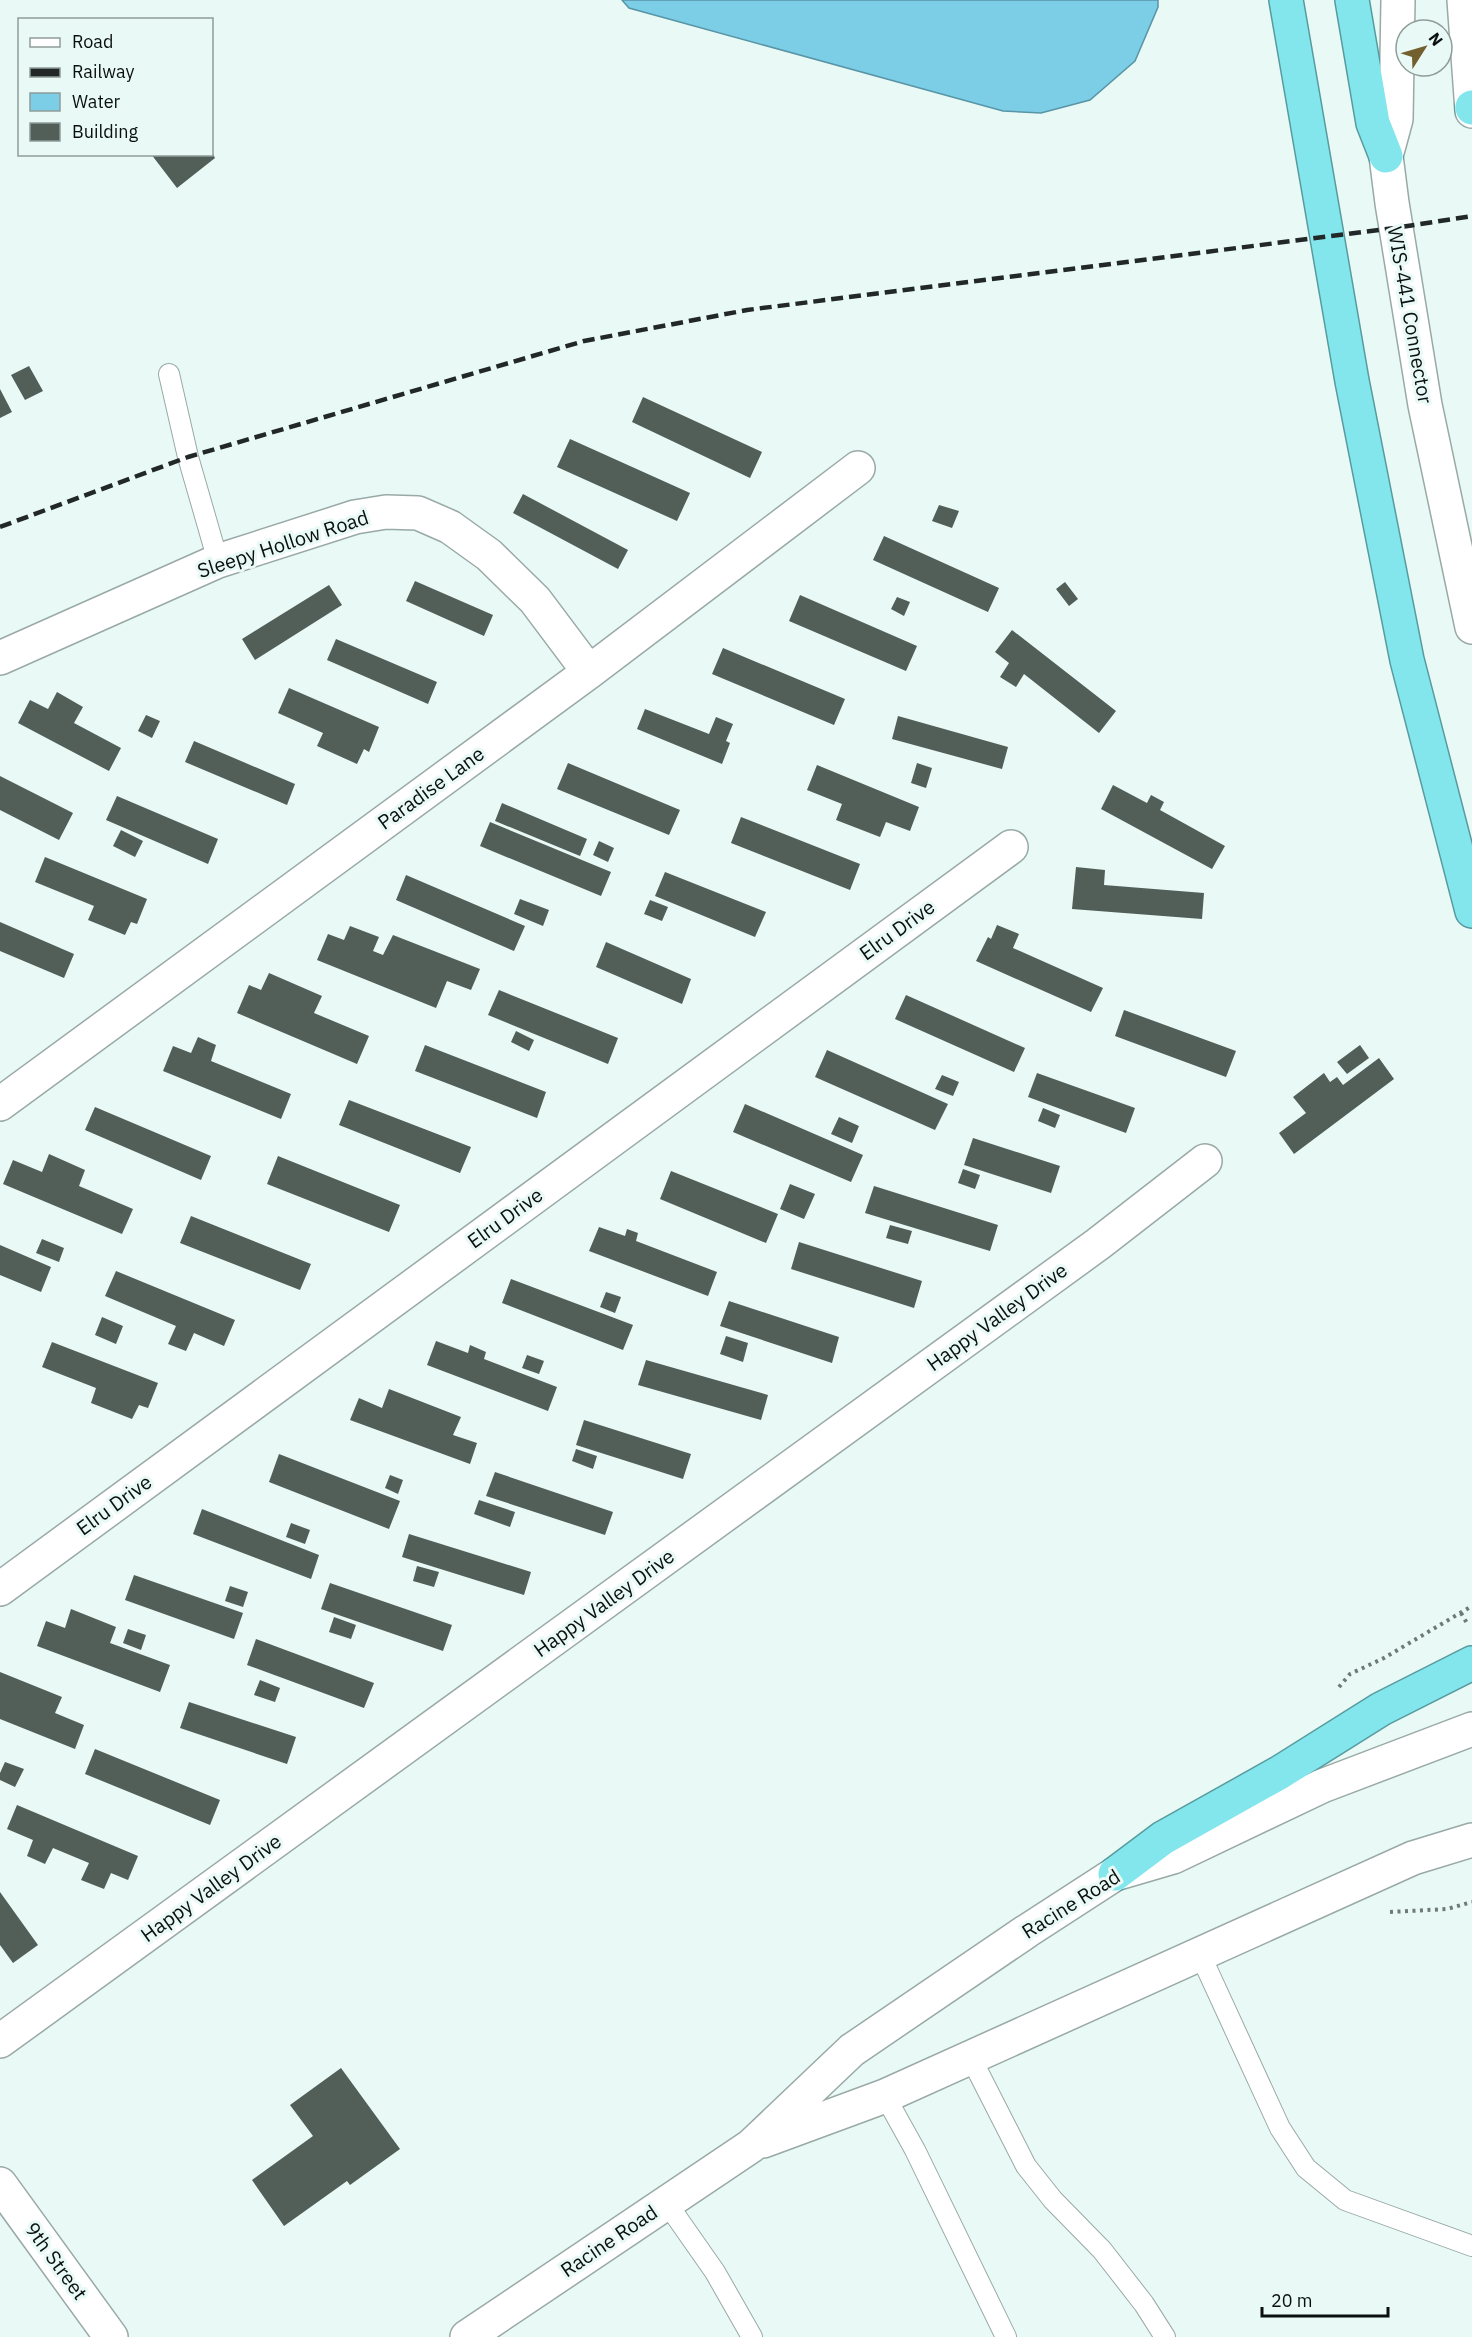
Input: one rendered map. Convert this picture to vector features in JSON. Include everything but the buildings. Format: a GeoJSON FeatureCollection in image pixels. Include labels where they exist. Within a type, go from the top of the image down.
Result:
{"type":"FeatureCollection","features":[{"type":"Feature","properties":{"kind":"highway"},"geometry":{"type":"LineString","coordinates":[[1286,0],[1352,381],[1407,660],[1472,911]]}},
{"type":"Feature","properties":{"kind":"highway"},"geometry":{"type":"LineString","coordinates":[[1352,0],[1373,123],[1386,156]]}},
{"type":"Feature","properties":{"kind":"highway"},"geometry":{"type":"LineString","coordinates":[[1115,1874],[1163,1838],[1279,1773],[1381,1709],[1472,1663]]}},
{"type":"Feature","properties":{"kind":"street","name":"WIS-441 Connector"},"geometry":{"type":"LineString","coordinates":[[1398,0],[1396,119],[1386,156],[1395,228],[1425,405],[1472,627]]}},
{"type":"Feature","properties":{"kind":"street"},"geometry":{"type":"LineString","coordinates":[[1464,0],[1472,109]]}},
{"type":"Feature","properties":{"kind":"street","name":"Paradise Lane"},"geometry":{"type":"LineString","coordinates":[[0,1104],[589,672],[858,468]]}},
{"type":"Feature","properties":{"kind":"street","name":"Sleepy Hollow Road"},"geometry":{"type":"LineString","coordinates":[[0,658],[218,561],[355,517],[386,512],[418,513],[450,527],[489,555],[535,600],[589,672]]}},
{"type":"Feature","properties":{"kind":"street","name":"Elru Drive"},"geometry":{"type":"LineString","coordinates":[[0,1589],[1011,847]]}},
{"type":"Feature","properties":{"kind":"street","name":"Happy Valley Drive"},"geometry":{"type":"LineString","coordinates":[[0,2041],[1089,1251],[1205,1161]]}},
{"type":"Feature","properties":{"kind":"street","name":"Racine Road"},"geometry":{"type":"LineString","coordinates":[[467,2337],[750,2146],[852,2050],[1115,1874],[1173,1857],[1322,1786],[1472,1729]]}},
{"type":"Feature","properties":{"kind":"street","name":"Racine Road"},"geometry":{"type":"LineString","coordinates":[[750,2146],[885,2096],[1413,1858],[1472,1840]]}},
{"type":"Feature","properties":{"kind":"street","name":"9th Street"},"geometry":{"type":"LineString","coordinates":[[0,2184],[111,2337]]}},
{"type":"Feature","properties":{"kind":"lane"},"geometry":{"type":"LineString","coordinates":[[169,374],[188,457],[218,561]]}},
{"type":"Feature","properties":{"kind":"lane"},"geometry":{"type":"LineString","coordinates":[[1200,1954],[1280,2128],[1306,2168],[1345,2200],[1472,2246]]}},
{"type":"Feature","properties":{"kind":"lane"},"geometry":{"type":"LineString","coordinates":[[971,2058],[1026,2166],[1053,2200],[1102,2250],[1144,2304],[1165,2337]]}},
{"type":"Feature","properties":{"kind":"lane"},"geometry":{"type":"LineString","coordinates":[[885,2096],[915,2150],[1006,2337]]}},
{"type":"Feature","properties":{"kind":"lane"},"geometry":{"type":"LineString","coordinates":[[666,2202],[715,2272],[752,2337]]}},
{"type":"Feature","properties":{"kind":"path"},"geometry":{"type":"LineString","coordinates":[[1350,1674],[1384,1658],[1472,1606]]}},
{"type":"Feature","properties":{"kind":"path"},"geometry":{"type":"LineString","coordinates":[[1447,1909],[1472,1902]]}},
{"type":"Feature","properties":{"kind":"water"},"geometry":{"type":"Polygon","coordinates":[[[622,0],[1158,0],[1158,7],[1135,61],[1090,100],[1041,113],[1003,111],[629,8],[622,0]]]}},
{"type":"Feature","properties":{"kind":"railway"},"geometry":{"type":"LineString","coordinates":[[0,527],[188,457],[584,341],[747,310],[1395,228],[1472,216]]}}]}
